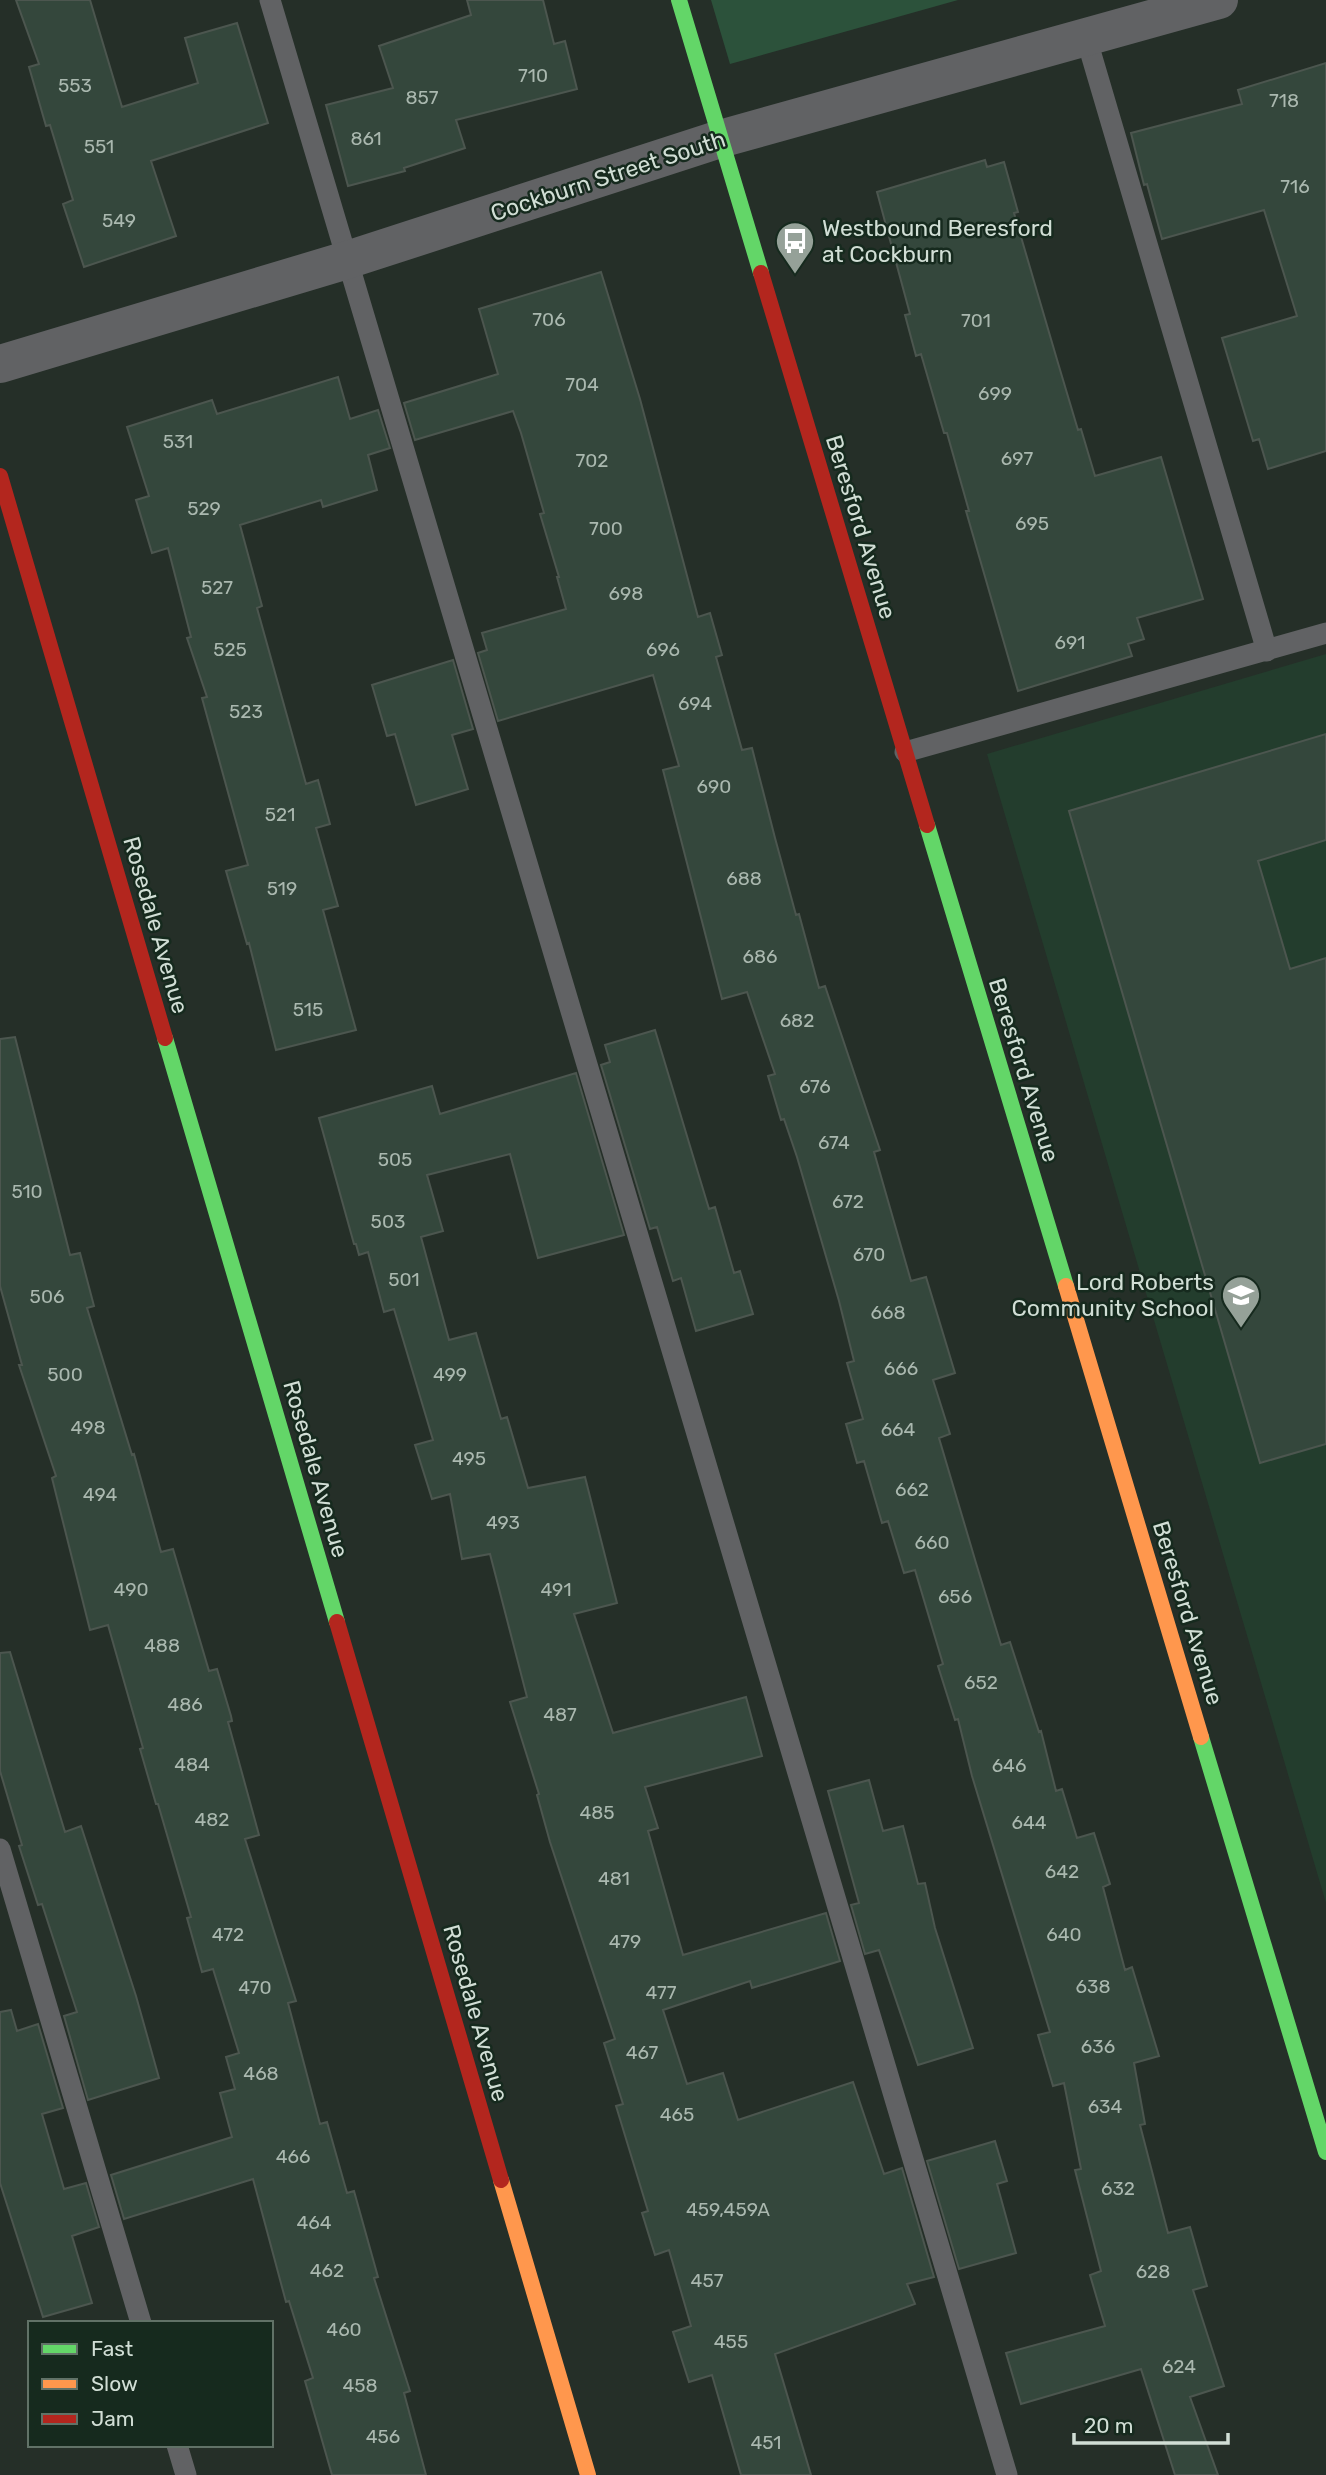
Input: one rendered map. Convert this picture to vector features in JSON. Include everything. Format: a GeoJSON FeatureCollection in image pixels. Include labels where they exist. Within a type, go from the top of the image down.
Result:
{"type":"FeatureCollection","features":[{"type":"Feature","properties":{"kind":"street","name":"Beresford Avenue"},"geometry":{"type":"LineString","coordinates":[[680,0],[1326,2152]]}},
{"type":"Feature","properties":{"kind":"street","name":"Cockburn Street South"},"geometry":{"type":"LineString","coordinates":[[0,364],[347,260],[720,139],[1219,0]]}},
{"type":"Feature","properties":{"kind":"street","name":"Rosedale Avenue"},"geometry":{"type":"LineString","coordinates":[[0,476],[588,2475]]}},
{"type":"Feature","properties":{"kind":"lane"},"geometry":{"type":"LineString","coordinates":[[270,0],[1007,2475]]}},
{"type":"Feature","properties":{"kind":"lane"},"geometry":{"type":"LineString","coordinates":[[1086,37],[1267,651]]}},
{"type":"Feature","properties":{"kind":"lane"},"geometry":{"type":"LineString","coordinates":[[905,752],[1326,633]]}},
{"type":"Feature","properties":{"kind":"lane"},"geometry":{"type":"LineString","coordinates":[[0,1849],[140,2321]]}},
{"type":"Feature","properties":{"kind":"lane"},"geometry":{"type":"LineString","coordinates":[[178,2447],[186,2475]]}},
{"type":"Feature","properties":{"kind":"shaded area"},"geometry":{"type":"Polygon","coordinates":[[[711,0],[958,0],[730,64],[711,0]]]}},
{"type":"Feature","properties":{"kind":"shaded area","name":"Lord Roberts Community School"},"geometry":{"type":"Polygon","coordinates":[[[1326,654],[1326,1903],[987,754],[1326,654]]]}},
{"type":"Feature","properties":{"kind":"building"},"geometry":{"type":"Polygon","coordinates":[[[16,0],[90,0],[122,107],[198,83],[185,38],[237,23],[268,123],[151,161],[176,236],[84,267],[63,204],[73,200],[50,125],[46,126],[29,67],[39,64],[16,0]]]}},
{"type":"Feature","properties":{"kind":"building"},"geometry":{"type":"Polygon","coordinates":[[[467,0],[543,0],[554,44],[565,41],[577,89],[456,120],[465,148],[404,168],[405,171],[348,186],[326,105],[393,88],[379,46],[471,15],[467,0]]]}},
{"type":"Feature","properties":{"kind":"building"},"geometry":{"type":"Polygon","coordinates":[[[1326,63],[1326,451],[1268,469],[1259,439],[1253,441],[1222,338],[1297,316],[1264,210],[1162,239],[1147,184],[1144,185],[1131,133],[1242,104],[1238,90],[1326,63]]]}},
{"type":"Feature","properties":{"kind":"building"},"geometry":{"type":"Polygon","coordinates":[[[985,160],[987,167],[1004,162],[1018,212],[1014,213],[1078,430],[1081,429],[1095,476],[1161,457],[1203,599],[1137,618],[1144,639],[1128,644],[1132,656],[1018,691],[966,511],[969,511],[947,433],[944,433],[921,354],[916,356],[905,315],[910,314],[877,192],[985,160]]]}},
{"type":"Feature","properties":{"kind":"building"},"geometry":{"type":"Polygon","coordinates":[[[601,272],[640,399],[698,617],[710,613],[722,655],[716,657],[742,750],[752,748],[796,915],[799,914],[819,988],[825,986],[880,1150],[874,1152],[911,1281],[926,1277],[955,1373],[933,1380],[950,1434],[939,1438],[1001,1645],[1010,1642],[1039,1732],[1041,1731],[1056,1791],[1062,1789],[1077,1838],[1094,1833],[1110,1884],[1103,1887],[1125,1970],[1132,1967],[1159,2056],[1134,2063],[1145,2124],[1140,2125],[1168,2233],[1190,2227],[1207,2286],[1193,2290],[1224,2386],[1190,2397],[1218,2475],[1175,2475],[1141,2369],[1021,2404],[1006,2353],[1105,2326],[1090,2275],[1101,2271],[1075,2170],[1081,2169],[1064,2083],[1053,2086],[1038,2035],[1050,2032],[972,1776],[958,1719],[955,1720],[938,1666],[943,1664],[915,1570],[904,1573],[888,1521],[882,1523],[864,1461],[857,1463],[846,1424],[863,1419],[847,1363],[854,1361],[839,1301],[797,1157],[784,1119],[781,1120],[768,1076],[775,1074],[747,992],[722,999],[663,770],[679,766],[653,675],[498,721],[478,653],[487,650],[482,633],[566,609],[540,514],[544,513],[521,433],[513,411],[415,440],[404,403],[498,374],[479,309],[601,272]]]}},
{"type":"Feature","properties":{"kind":"building"},"geometry":{"type":"Polygon","coordinates":[[[338,377],[350,419],[378,410],[390,448],[368,455],[377,490],[323,507],[321,500],[240,525],[262,606],[257,608],[306,784],[318,780],[330,824],[316,828],[338,906],[323,910],[356,1030],[276,1050],[249,943],[247,944],[226,871],[248,865],[202,698],[207,697],[187,638],[191,637],[168,548],[152,553],[136,500],[149,496],[127,427],[212,400],[217,414],[338,377]]]}},
{"type":"Feature","properties":{"kind":"building"},"geometry":{"type":"Polygon","coordinates":[[[453,660],[473,729],[452,735],[468,789],[416,805],[395,734],[387,736],[372,685],[453,660]]]}},
{"type":"Feature","properties":{"kind":"building"},"geometry":{"type":"Polygon","coordinates":[[[1326,734],[1326,840],[1258,861],[1290,969],[1326,958],[1326,1444],[1260,1463],[1069,811],[1326,734]]]}},
{"type":"Feature","properties":{"kind":"building"},"geometry":{"type":"Polygon","coordinates":[[[655,1030],[709,1209],[715,1207],[734,1273],[740,1271],[753,1314],[696,1331],[681,1278],[673,1281],[657,1227],[650,1229],[601,1065],[610,1062],[605,1045],[655,1030]]]}},
{"type":"Feature","properties":{"kind":"building"},"geometry":{"type":"Polygon","coordinates":[[[15,1037],[70,1255],[80,1253],[94,1306],[87,1308],[132,1455],[134,1454],[161,1552],[173,1549],[209,1671],[217,1669],[231,1716],[232,1721],[228,1722],[259,1835],[245,1839],[296,2001],[288,2003],[320,2124],[327,2122],[347,2193],[354,2191],[378,2277],[374,2278],[410,2391],[404,2393],[426,2475],[332,2475],[305,2381],[313,2378],[289,2301],[286,2302],[253,2179],[124,2219],[111,2175],[232,2137],[220,2093],[235,2089],[226,2057],[239,2053],[213,1969],[202,1972],[187,1918],[191,1917],[140,1749],[143,1748],[108,1625],[90,1630],[52,1478],[56,1476],[19,1365],[22,1365],[0,1286],[0,1039],[15,1037]]]}},
{"type":"Feature","properties":{"kind":"building"},"geometry":{"type":"Polygon","coordinates":[[[576,1073],[624,1235],[538,1258],[510,1154],[427,1175],[443,1231],[421,1237],[449,1340],[476,1333],[501,1419],[507,1417],[528,1488],[585,1477],[617,1603],[574,1614],[613,1733],[746,1697],[762,1756],[645,1787],[658,1828],[648,1831],[683,1955],[826,1913],[840,1961],[752,1988],[750,1981],[663,2010],[687,2084],[723,2073],[738,2120],[853,2082],[884,2174],[902,2168],[934,2277],[907,2284],[915,2304],[775,2354],[811,2475],[741,2475],[712,2375],[689,2382],[673,2332],[691,2326],[669,2250],[655,2255],[642,2213],[648,2211],[616,2106],[623,2104],[604,2043],[615,2039],[550,1842],[537,1795],[539,1794],[510,1702],[527,1697],[490,1554],[462,1559],[450,1494],[432,1499],[415,1445],[433,1440],[394,1309],[384,1312],[368,1252],[359,1255],[354,1244],[319,1118],[432,1086],[440,1114],[576,1073]]]}},
{"type":"Feature","properties":{"kind":"building"},"geometry":{"type":"Polygon","coordinates":[[[10,1652],[65,1832],[81,1826],[136,1996],[159,2078],[88,2100],[64,2016],[77,2012],[42,1904],[38,1905],[19,1846],[22,1845],[0,1771],[0,1653],[10,1652]]]}},
{"type":"Feature","properties":{"kind":"building"},"geometry":{"type":"Polygon","coordinates":[[[869,1780],[883,1831],[903,1826],[918,1884],[925,1883],[935,1928],[973,2048],[918,2065],[879,1950],[865,1954],[851,1905],[859,1903],[828,1791],[869,1780]]]}},
{"type":"Feature","properties":{"kind":"building"},"geometry":{"type":"Polygon","coordinates":[[[11,2010],[17,2031],[38,2024],[63,2108],[42,2114],[64,2189],[86,2183],[99,2227],[72,2236],[92,2303],[43,2317],[0,2183],[0,2012],[11,2010]]]}},
{"type":"Feature","properties":{"kind":"building"},"geometry":{"type":"Polygon","coordinates":[[[995,2141],[1007,2181],[997,2184],[1016,2253],[959,2269],[927,2161],[995,2141]]]}},
{"type":"Feature","properties":{"kind":"traffic: fast"},"geometry":{"type":"LineString","coordinates":[[679,0],[761,273]]}},
{"type":"Feature","properties":{"kind":"traffic: fast"},"geometry":{"type":"LineString","coordinates":[[927,825],[1066,1286]]}},
{"type":"Feature","properties":{"kind":"traffic: fast"},"geometry":{"type":"LineString","coordinates":[[165,1038],[337,1622]]}},
{"type":"Feature","properties":{"kind":"traffic: fast"},"geometry":{"type":"LineString","coordinates":[[1201,1737],[1326,2152]]}},
{"type":"Feature","properties":{"kind":"traffic: slow"},"geometry":{"type":"LineString","coordinates":[[1066,1286],[1201,1737]]}},
{"type":"Feature","properties":{"kind":"traffic: slow"},"geometry":{"type":"LineString","coordinates":[[501,2180],[588,2475]]}},
{"type":"Feature","properties":{"kind":"traffic: jam"},"geometry":{"type":"LineString","coordinates":[[761,273],[927,825]]}},
{"type":"Feature","properties":{"kind":"traffic: jam"},"geometry":{"type":"LineString","coordinates":[[0,476],[165,1038]]}},
{"type":"Feature","properties":{"kind":"traffic: jam"},"geometry":{"type":"LineString","coordinates":[[337,1622],[501,2180]]}},
{"type":"Feature","properties":{"kind":"place","name":"Westbound Beresford at Cockburn"},"geometry":{"type":"Point","coordinates":[795,275]}},
{"type":"Feature","properties":{"kind":"place","name":"Lord Roberts Community School"},"geometry":{"type":"Point","coordinates":[1241,1329]}}]}
